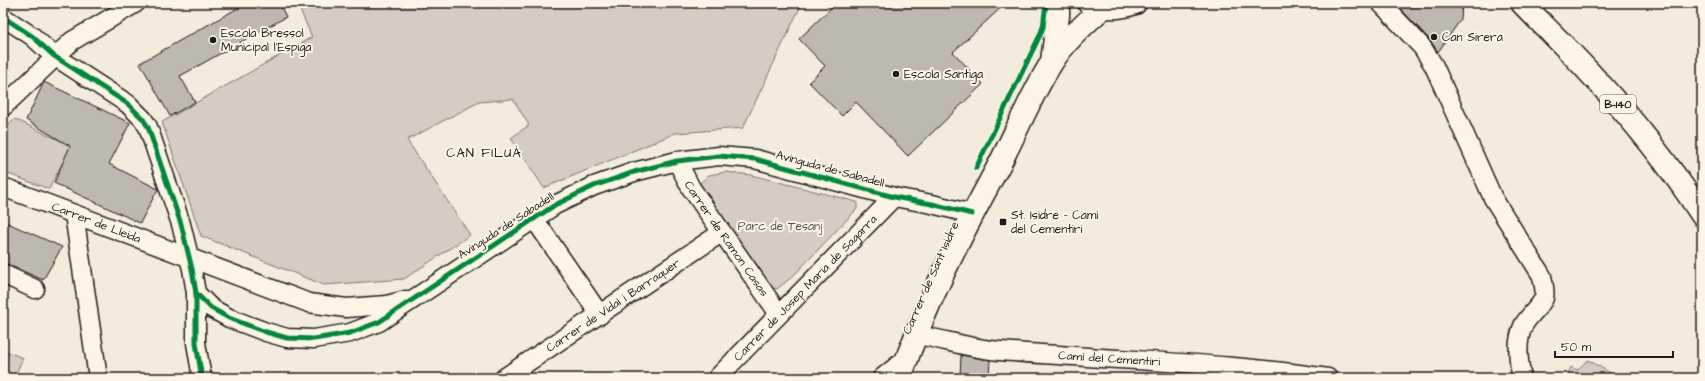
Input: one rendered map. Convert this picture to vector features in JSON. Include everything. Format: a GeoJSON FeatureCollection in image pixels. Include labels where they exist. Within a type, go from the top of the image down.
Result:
{"type":"FeatureCollection","features":[{"type":"Feature","properties":{"kind":"main road","name":"Carrer de Sant Isidre"},"geometry":{"type":"LineString","coordinates":[[1052,61],[1058,16],[1058,3]]}},
{"type":"Feature","properties":{"kind":"main road"},"geometry":{"type":"LineString","coordinates":[[1096,5],[1123,8],[1135,3]]}},
{"type":"Feature","properties":{"kind":"main road","name":"B-140"},"geometry":{"type":"LineString","coordinates":[[1522,3],[1588,71],[1625,112],[1680,182],[1702,215]]}},
{"type":"Feature","properties":{"kind":"main road"},"geometry":{"type":"LineString","coordinates":[[1541,3],[1608,76],[1642,116],[1702,198]]}},
{"type":"Feature","properties":{"kind":"main road","name":"Carrer de Sant Isidre"},"geometry":{"type":"LineString","coordinates":[[900,378],[945,269],[1052,61],[1078,30],[1096,5]]}},
{"type":"Feature","properties":{"kind":"street"},"geometry":{"type":"LineString","coordinates":[[3,107],[54,56],[72,41],[136,3]]}},
{"type":"Feature","properties":{"kind":"street"},"geometry":{"type":"LineString","coordinates":[[1381,3],[1422,48],[1434,66],[1493,198],[1542,276],[1544,298],[1523,326],[1518,344],[1519,364],[1522,378]]}},
{"type":"Feature","properties":{"kind":"street"},"geometry":{"type":"LineString","coordinates":[[3,17],[32,36],[54,56],[128,104],[143,119],[150,133],[181,224],[190,258],[196,293],[196,342],[202,378]]}},
{"type":"Feature","properties":{"kind":"street","name":"Avinguda de Sabadell"},"geometry":{"type":"LineString","coordinates":[[196,293],[211,308],[229,318],[287,338],[314,339],[350,333],[379,322],[415,297],[535,220],[555,205],[594,186],[634,172],[677,161],[719,156],[755,159],[894,197],[932,204],[972,214]]}},
{"type":"Feature","properties":{"kind":"street","name":"Carrer de Ramon Casas"},"geometry":{"type":"LineString","coordinates":[[677,161],[691,188],[779,314]]}},
{"type":"Feature","properties":{"kind":"street","name":"Carrer de Lleida"},"geometry":{"type":"LineString","coordinates":[[3,186],[190,258]]}},
{"type":"Feature","properties":{"kind":"street","name":"Carrer de Josep Maria de Sagarra"},"geometry":{"type":"LineString","coordinates":[[717,378],[894,197]]}},
{"type":"Feature","properties":{"kind":"street"},"geometry":{"type":"LineString","coordinates":[[74,214],[98,378]]}},
{"type":"Feature","properties":{"kind":"street"},"geometry":{"type":"LineString","coordinates":[[535,220],[600,315]]}},
{"type":"Feature","properties":{"kind":"street","name":"Carrer de Vidal i Barraquer"},"geometry":{"type":"LineString","coordinates":[[504,378],[721,233]]}},
{"type":"Feature","properties":{"kind":"street","name":"Avinguda de Sabadell"},"geometry":{"type":"LineString","coordinates":[[190,258],[309,303],[346,308],[387,304],[415,297]]}},
{"type":"Feature","properties":{"kind":"street"},"geometry":{"type":"LineString","coordinates":[[3,274],[35,289]]}},
{"type":"Feature","properties":{"kind":"street","name":"Camí del Cementiri"},"geometry":{"type":"LineString","coordinates":[[917,335],[963,346],[993,350],[1173,363],[1328,378]]}},
{"type":"Feature","properties":{"kind":"street"},"geometry":{"type":"LineString","coordinates":[[882,378],[907,358]]}},
{"type":"Feature","properties":{"kind":"green space"},"geometry":{"type":"Polygon","coordinates":[[[297,3],[802,3],[743,128],[676,133],[544,188],[511,138],[529,125],[513,99],[479,102],[407,140],[470,235],[404,279],[324,285],[201,236],[162,122],[312,37],[297,3]]]}},
{"type":"Feature","properties":{"kind":"green space"},"geometry":{"type":"Polygon","coordinates":[[[15,119],[71,146],[49,189],[3,172],[3,131],[15,119]]]}},
{"type":"Feature","properties":{"kind":"green space","name":"Parc de Tesanj"},"geometry":{"type":"Polygon","coordinates":[[[726,172],[751,175],[857,202],[857,209],[793,276],[777,289],[768,286],[699,184],[709,175],[726,172]]]}},
{"type":"Feature","properties":{"kind":"green space"},"geometry":{"type":"Polygon","coordinates":[[[3,350],[23,358],[14,378],[3,378],[3,350]]]}},
{"type":"Feature","properties":{"kind":"green space"},"geometry":{"type":"Polygon","coordinates":[[[1588,360],[1619,378],[1566,378],[1571,367],[1577,370],[1588,360]]]}},
{"type":"Feature","properties":{"kind":"building","name":"Escola Bressol Municipal l'Espiga"},"geometry":{"type":"Polygon","coordinates":[[[247,3],[279,3],[286,17],[180,76],[195,102],[170,116],[140,63],[247,3]]]}},
{"type":"Feature","properties":{"kind":"building","name":"Escola Santiga"},"geometry":{"type":"Polygon","coordinates":[[[836,3],[1006,3],[953,52],[983,84],[908,156],[856,102],[842,116],[809,82],[825,66],[799,39],[836,3]]]}},
{"type":"Feature","properties":{"kind":"building","name":"Can Sirera"},"geometry":{"type":"Polygon","coordinates":[[[1395,3],[1462,3],[1461,19],[1438,52],[1430,40],[1395,3]]]}},
{"type":"Feature","properties":{"kind":"building"},"geometry":{"type":"Polygon","coordinates":[[[44,82],[130,123],[109,164],[158,189],[140,223],[54,183],[70,146],[26,120],[44,82]]]}},
{"type":"Feature","properties":{"kind":"building"},"geometry":{"type":"Polygon","coordinates":[[[3,221],[62,247],[43,280],[3,262],[3,221]]]}},
{"type":"Feature","properties":{"kind":"building"},"geometry":{"type":"Polygon","coordinates":[[[961,355],[990,360],[989,378],[960,378],[961,355]]]}},
{"type":"Feature","properties":{"kind":"cycle path"},"geometry":{"type":"LineString","coordinates":[[976,168],[1040,35],[1043,27],[1046,3]]}},
{"type":"Feature","properties":{"kind":"cycle path"},"geometry":{"type":"LineString","coordinates":[[3,17],[32,36],[54,56],[128,104],[143,119],[148,127],[181,224],[192,269],[196,293],[196,343],[202,378]]}},
{"type":"Feature","properties":{"kind":"cycle path"},"geometry":{"type":"LineString","coordinates":[[196,293],[211,308],[229,318],[287,338],[314,339],[350,333],[379,322],[555,205],[594,186],[634,172],[677,161],[719,156],[755,159],[894,197],[932,204],[972,214]]}},
{"type":"Feature","properties":{"kind":"place","name":"Can Sirera"},"geometry":{"type":"Point","coordinates":[1434,37]}},
{"type":"Feature","properties":{"kind":"place","name":"Escola Bressol Municipal l'Espiga"},"geometry":{"type":"Point","coordinates":[213,40]}},
{"type":"Feature","properties":{"kind":"place","name":"Escola Santiga"},"geometry":{"type":"Point","coordinates":[896,74]}},
{"type":"Feature","properties":{"kind":"place","name":"St. Isidre - Camí del Cementiri"},"geometry":{"type":"Point","coordinates":[1003,222]}},
{"type":"Feature","properties":{"kind":"district","name":"CAN FILUÀ"},"geometry":{"type":"Point","coordinates":[484,153]}}]}
